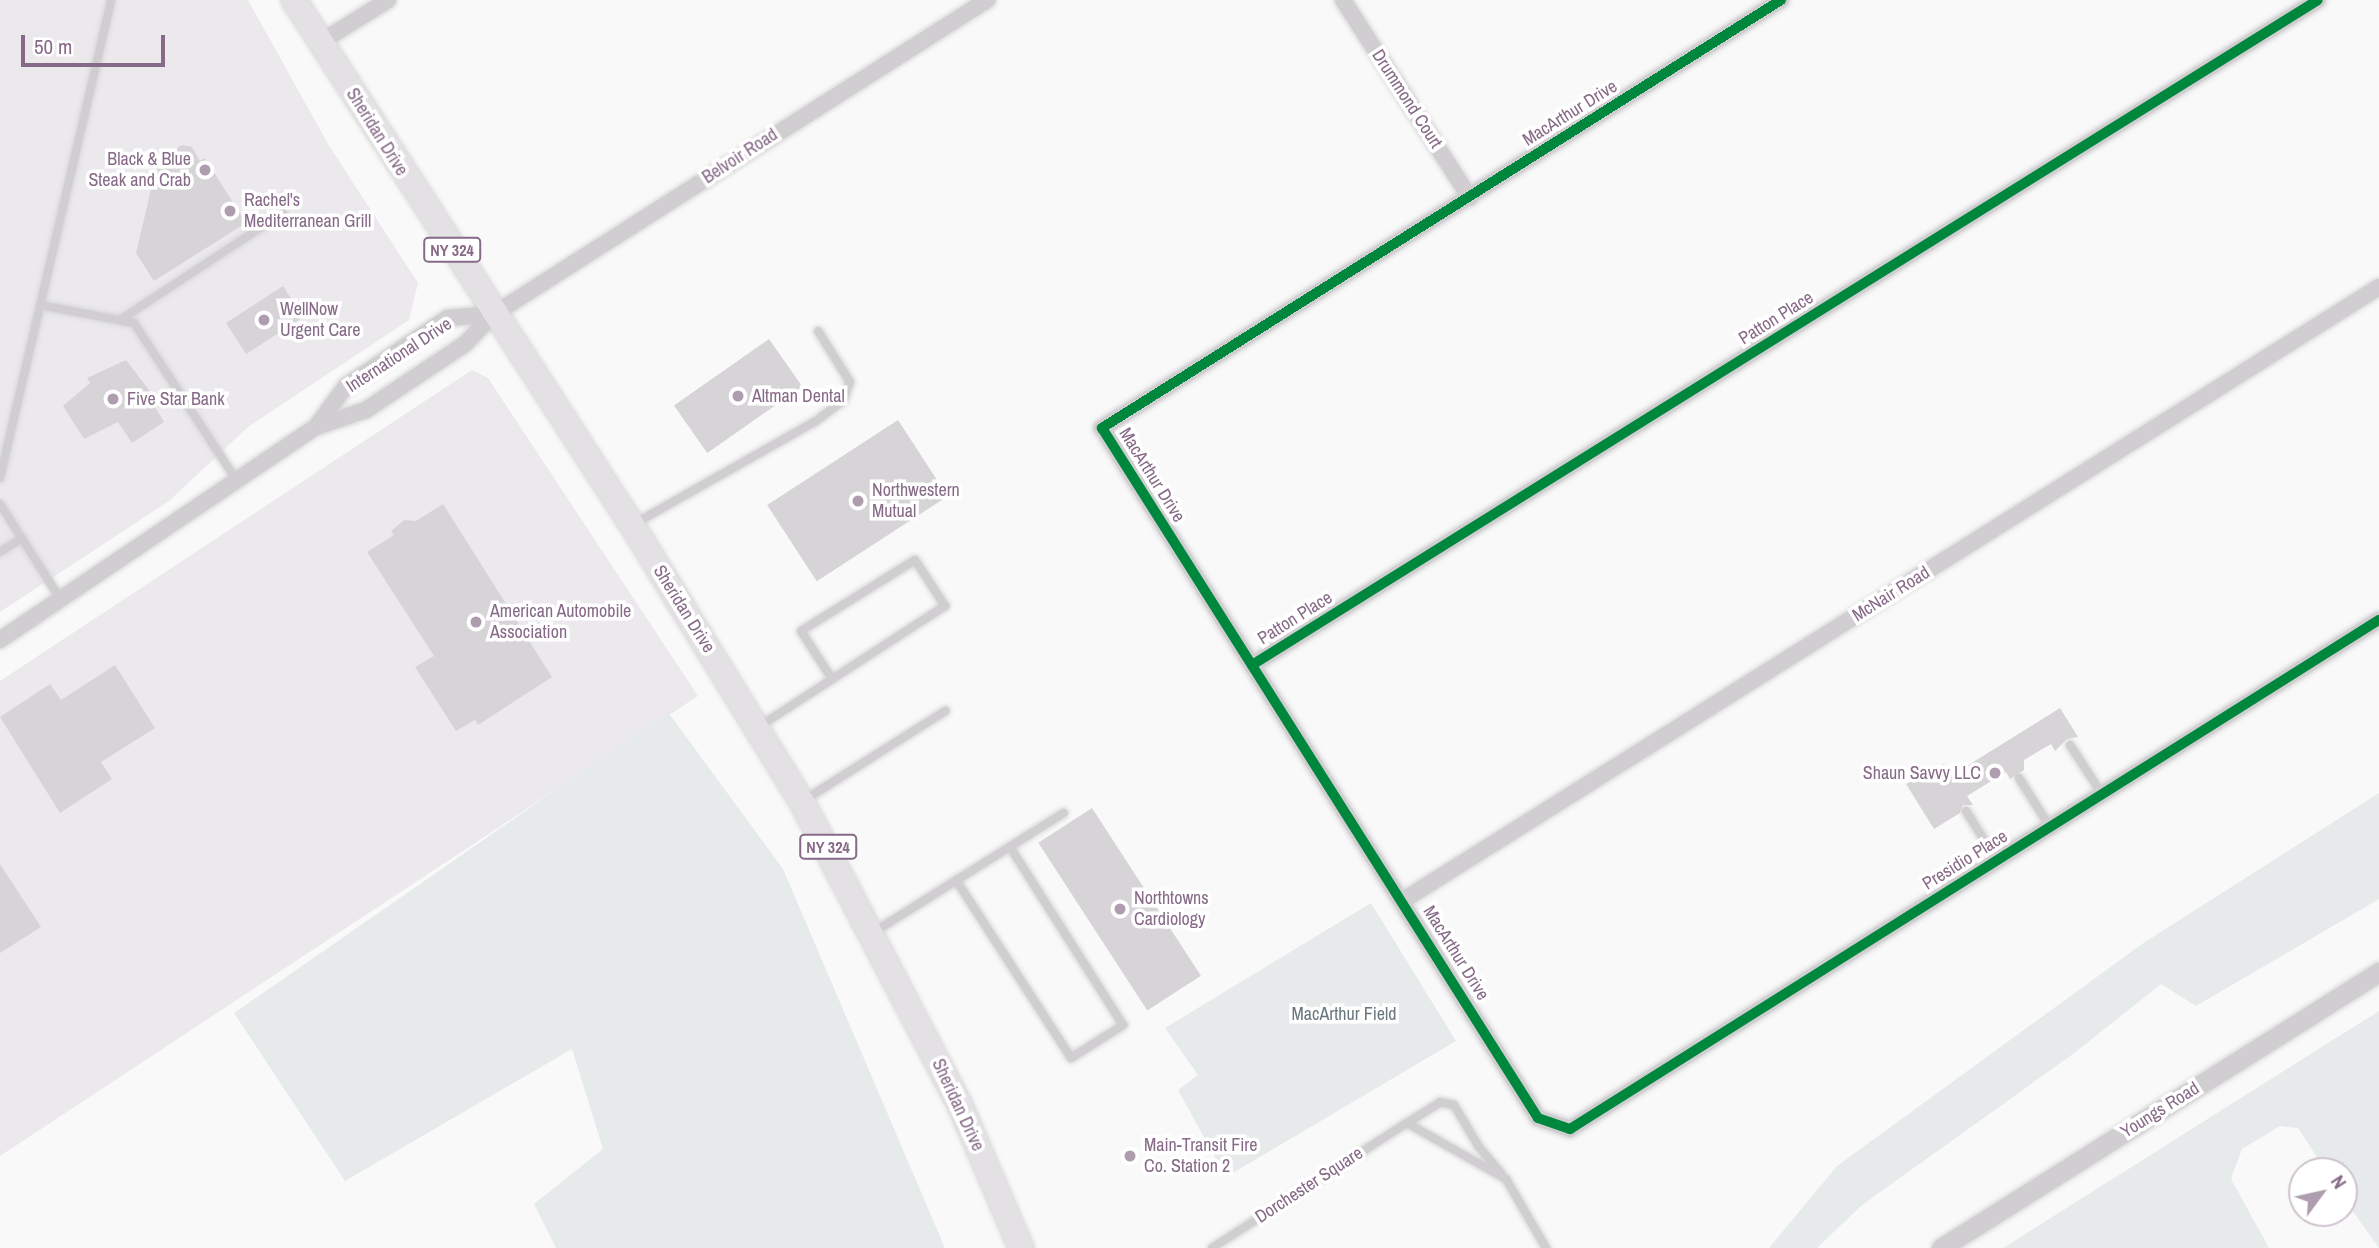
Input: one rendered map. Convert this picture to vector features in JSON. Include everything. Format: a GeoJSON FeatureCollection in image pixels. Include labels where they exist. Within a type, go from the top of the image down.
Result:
{"type":"FeatureCollection","features":[{"type":"Feature","properties":{"kind":"main road","name":"Sheridan Drive"},"geometry":{"type":"LineString","coordinates":[[294,0],[632,525],[802,802],[874,932],[959,1103],[1021,1248]]}},
{"type":"Feature","properties":{"kind":"street"},"geometry":{"type":"LineString","coordinates":[[321,42],[388,0]]}},
{"type":"Feature","properties":{"kind":"street","name":"Belvoir Road"},"geometry":{"type":"LineString","coordinates":[[494,314],[987,0]]}},
{"type":"Feature","properties":{"kind":"street","name":"Drummond Court"},"geometry":{"type":"LineString","coordinates":[[1343,0],[1470,198]]}},
{"type":"Feature","properties":{"kind":"street","name":"MacArthur Drive"},"geometry":{"type":"LineString","coordinates":[[1570,1129],[1538,1118],[1102,428],[1781,0]]}},
{"type":"Feature","properties":{"kind":"street","name":"Patton Place"},"geometry":{"type":"LineString","coordinates":[[1252,665],[2318,0]]}},
{"type":"Feature","properties":{"kind":"street","name":"McNair Road"},"geometry":{"type":"LineString","coordinates":[[1402,901],[2379,287]]}},
{"type":"Feature","properties":{"kind":"street","name":"International Drive"},"geometry":{"type":"LineString","coordinates":[[316,427],[346,386],[448,318],[494,314]]}},
{"type":"Feature","properties":{"kind":"street","name":"International Drive"},"geometry":{"type":"LineString","coordinates":[[0,640],[316,427],[366,410],[465,344],[494,314]]}},
{"type":"Feature","properties":{"kind":"street","name":"Presidio Place"},"geometry":{"type":"LineString","coordinates":[[1570,1129],[2379,620]]}},
{"type":"Feature","properties":{"kind":"street","name":"Youngs Road"},"geometry":{"type":"LineString","coordinates":[[1941,1248],[2379,972]]}},
{"type":"Feature","properties":{"kind":"lane"},"geometry":{"type":"LineString","coordinates":[[0,478],[111,0]]}},
{"type":"Feature","properties":{"kind":"lane"},"geometry":{"type":"LineString","coordinates":[[120,320],[283,213]]}},
{"type":"Feature","properties":{"kind":"lane"},"geometry":{"type":"LineString","coordinates":[[40,305],[134,323],[237,482]]}},
{"type":"Feature","properties":{"kind":"lane"},"geometry":{"type":"LineString","coordinates":[[632,525],[816,421],[843,401],[850,382],[818,331]]}},
{"type":"Feature","properties":{"kind":"lane"},"geometry":{"type":"LineString","coordinates":[[0,504],[61,600]]}},
{"type":"Feature","properties":{"kind":"lane"},"geometry":{"type":"LineString","coordinates":[[0,552],[22,538]]}},
{"type":"Feature","properties":{"kind":"lane"},"geometry":{"type":"LineString","coordinates":[[757,727],[945,607],[915,560],[801,631],[832,679]]}},
{"type":"Feature","properties":{"kind":"lane"},"geometry":{"type":"LineString","coordinates":[[802,802],[945,711]]}},
{"type":"Feature","properties":{"kind":"lane"},"geometry":{"type":"LineString","coordinates":[[2070,745],[2102,794]]}},
{"type":"Feature","properties":{"kind":"lane"},"geometry":{"type":"LineString","coordinates":[[2019,778],[2050,827]]}},
{"type":"Feature","properties":{"kind":"lane"},"geometry":{"type":"LineString","coordinates":[[1966,811],[1997,860]]}},
{"type":"Feature","properties":{"kind":"lane"},"geometry":{"type":"LineString","coordinates":[[874,932],[1064,813]]}},
{"type":"Feature","properties":{"kind":"lane"},"geometry":{"type":"LineString","coordinates":[[956,880],[1071,1058],[1123,1025],[1010,847]]}},
{"type":"Feature","properties":{"kind":"lane","name":"Dorchester Square"},"geometry":{"type":"LineString","coordinates":[[1212,1248],[1440,1102],[1454,1105],[1479,1147],[1506,1179],[1546,1248]]}},
{"type":"Feature","properties":{"kind":"lane"},"geometry":{"type":"LineString","coordinates":[[1407,1123],[1506,1179]]}},
{"type":"Feature","properties":{"kind":"shaded area"},"geometry":{"type":"Polygon","coordinates":[[[0,0],[248,0],[328,144],[418,283],[409,320],[248,427],[169,501],[0,612],[0,0]]]}},
{"type":"Feature","properties":{"kind":"shaded area"},"geometry":{"type":"Polygon","coordinates":[[[472,370],[488,378],[698,696],[0,1156],[0,681],[472,370]]]}},
{"type":"Feature","properties":{"kind":"green space"},"geometry":{"type":"Polygon","coordinates":[[[668,712],[783,869],[945,1248],[556,1248],[534,1204],[603,1149],[572,1049],[345,1181],[234,1013],[668,712]]]}},
{"type":"Feature","properties":{"kind":"green space"},"geometry":{"type":"Polygon","coordinates":[[[2379,793],[2379,899],[2196,1006],[2161,984],[2073,1054],[1862,1205],[1817,1248],[1769,1248],[1837,1166],[2142,944],[2379,793]]]}},
{"type":"Feature","properties":{"kind":"green space","name":"MacArthur Field"},"geometry":{"type":"Polygon","coordinates":[[[1371,903],[1456,1041],[1226,1177],[1178,1090],[1198,1075],[1165,1028],[1371,903]]]}},
{"type":"Feature","properties":{"kind":"green space"},"geometry":{"type":"Polygon","coordinates":[[[2379,1011],[2379,1248],[2358,1219],[2358,1157],[2317,1157],[2298,1128],[2280,1126],[2242,1149],[2231,1179],[2269,1248],[2003,1248],[2379,1011]]]}},
{"type":"Feature","properties":{"kind":"building"},"geometry":{"type":"Polygon","coordinates":[[[182,145],[192,147],[200,161],[205,158],[246,223],[154,281],[136,253],[158,160],[182,145]]]}},
{"type":"Feature","properties":{"kind":"building","name":"WellNow Urgent Care"},"geometry":{"type":"Polygon","coordinates":[[[283,286],[303,317],[246,354],[226,323],[283,286]]]}},
{"type":"Feature","properties":{"kind":"building","name":"Altman Dental"},"geometry":{"type":"Polygon","coordinates":[[[769,339],[802,387],[707,453],[674,406],[769,339]]]}},
{"type":"Feature","properties":{"kind":"building","name":"Five Star Bank"},"geometry":{"type":"Polygon","coordinates":[[[126,360],[152,394],[151,400],[164,422],[132,443],[118,422],[84,439],[63,406],[90,383],[87,378],[126,360]]]}},
{"type":"Feature","properties":{"kind":"building","name":"Northwestern Mutual"},"geometry":{"type":"Polygon","coordinates":[[[898,420],[948,496],[817,581],[767,505],[898,420]]]}},
{"type":"Feature","properties":{"kind":"building","name":"American Automobile Association"},"geometry":{"type":"Polygon","coordinates":[[[443,504],[552,677],[478,725],[475,720],[456,731],[415,667],[434,656],[367,552],[394,535],[391,531],[404,520],[416,521],[443,504]]]}},
{"type":"Feature","properties":{"kind":"building"},"geometry":{"type":"Polygon","coordinates":[[[115,665],[155,728],[101,762],[112,779],[60,813],[0,717],[50,684],[61,700],[115,665]]]}},
{"type":"Feature","properties":{"kind":"building"},"geometry":{"type":"Polygon","coordinates":[[[2060,708],[2078,737],[2067,739],[2055,751],[2051,744],[2024,760],[2024,770],[2010,779],[2006,772],[1967,796],[1973,805],[1963,805],[1960,813],[1934,829],[1906,784],[1944,764],[1954,774],[2060,708]]]}},
{"type":"Feature","properties":{"kind":"building","name":"Northtowns Cardiology"},"geometry":{"type":"Polygon","coordinates":[[[1092,808],[1201,976],[1147,1011],[1038,843],[1092,808]]]}},
{"type":"Feature","properties":{"kind":"building"},"geometry":{"type":"Polygon","coordinates":[[[0,864],[41,927],[0,953],[0,864]]]}},
{"type":"Feature","properties":{"kind":"cycle path"},"geometry":{"type":"LineString","coordinates":[[1781,0],[1102,428],[1538,1118],[1570,1129],[2379,620]]}},
{"type":"Feature","properties":{"kind":"cycle path"},"geometry":{"type":"LineString","coordinates":[[1252,665],[2318,0]]}},
{"type":"Feature","properties":{"kind":"place","name":"Black & Blue Steak and Crab"},"geometry":{"type":"Point","coordinates":[205,170]}},
{"type":"Feature","properties":{"kind":"place","name":"Rachel's Mediterranean Grill"},"geometry":{"type":"Point","coordinates":[230,211]}},
{"type":"Feature","properties":{"kind":"place","name":"WellNow Urgent Care"},"geometry":{"type":"Point","coordinates":[264,320]}},
{"type":"Feature","properties":{"kind":"place","name":"Altman Dental"},"geometry":{"type":"Point","coordinates":[738,396]}},
{"type":"Feature","properties":{"kind":"place","name":"Five Star Bank"},"geometry":{"type":"Point","coordinates":[113,399]}},
{"type":"Feature","properties":{"kind":"place","name":"Northwestern Mutual"},"geometry":{"type":"Point","coordinates":[858,501]}},
{"type":"Feature","properties":{"kind":"place","name":"American Automobile Association"},"geometry":{"type":"Point","coordinates":[476,622]}},
{"type":"Feature","properties":{"kind":"place","name":"Shaun Savvy LLC"},"geometry":{"type":"Point","coordinates":[1995,773]}},
{"type":"Feature","properties":{"kind":"place","name":"Northtowns Cardiology"},"geometry":{"type":"Point","coordinates":[1120,909]}},
{"type":"Feature","properties":{"kind":"place","name":"Main-Transit Fire Co. Station 2"},"geometry":{"type":"Point","coordinates":[1130,1156]}}]}
